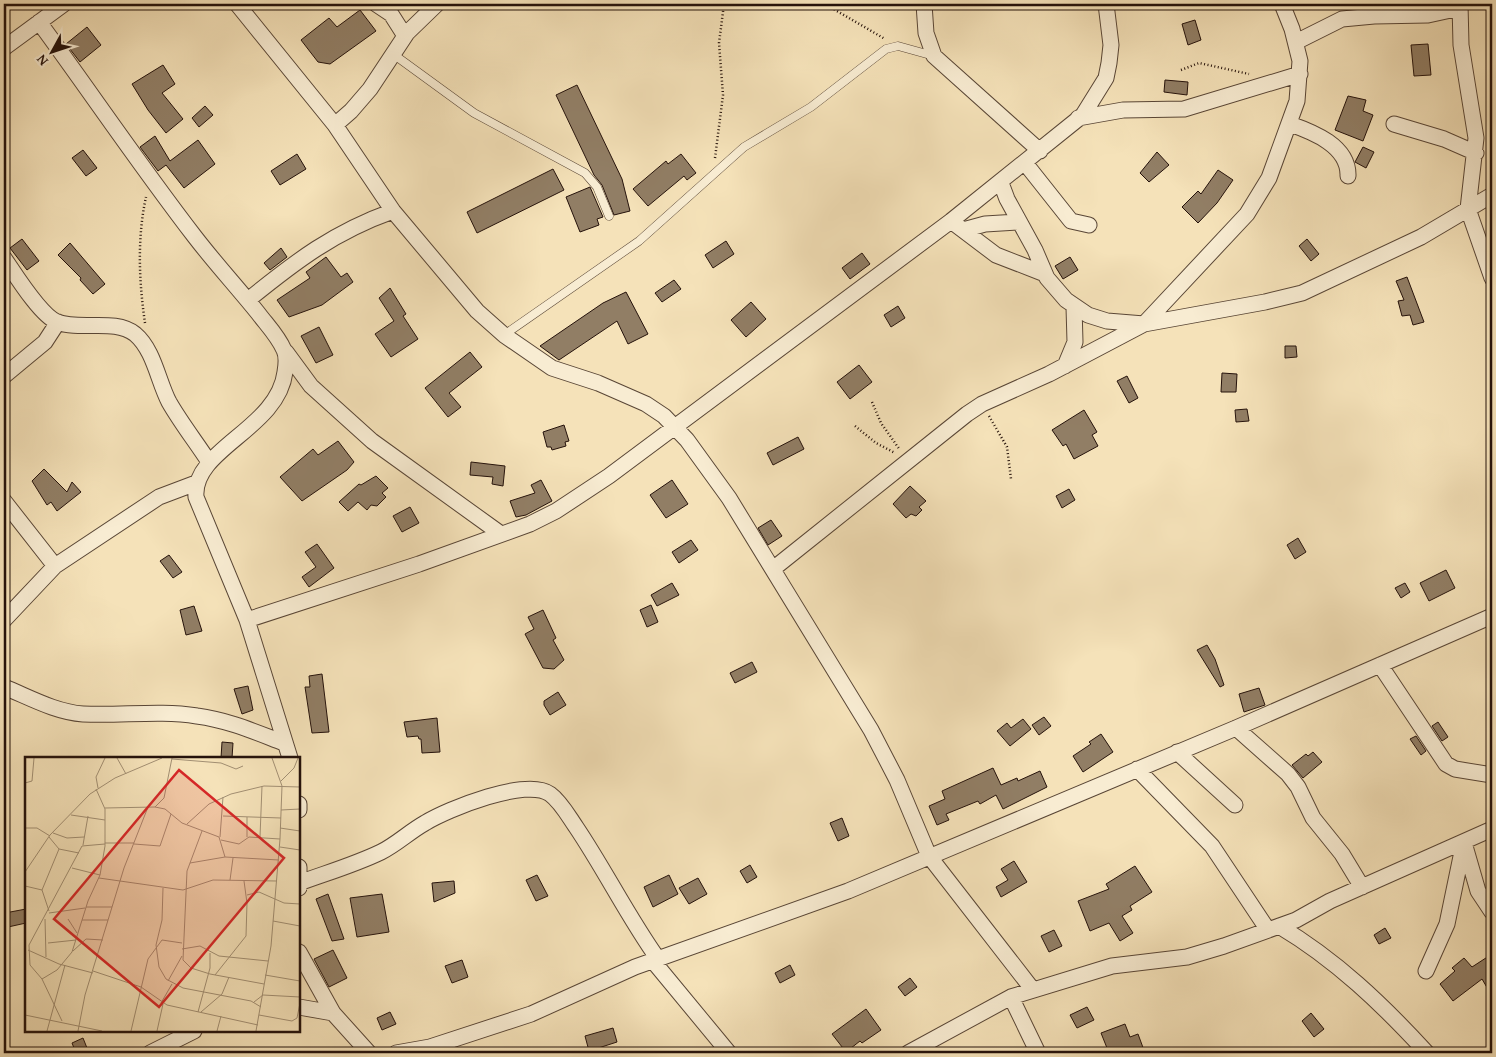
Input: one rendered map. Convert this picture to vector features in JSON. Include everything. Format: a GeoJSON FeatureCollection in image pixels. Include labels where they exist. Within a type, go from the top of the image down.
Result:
{"type":"FeatureCollection","features":[{"type":"Feature","properties":{"kind":"street"},"geometry":{"type":"LineString","coordinates":[[4,48],[64,4]]}},
{"type":"Feature","properties":{"kind":"street"},"geometry":{"type":"LineString","coordinates":[[237,4],[334,125],[393,211],[477,311],[504,335],[552,368],[598,383],[646,404],[676,428],[709,468],[774,569],[871,730],[897,780],[929,856],[1033,990]]}},
{"type":"Feature","properties":{"kind":"street"},"geometry":{"type":"LineString","coordinates":[[376,4],[391,14],[405,36]]}},
{"type":"Feature","properties":{"kind":"street"},"geometry":{"type":"LineString","coordinates":[[334,125],[351,111],[370,89],[405,36],[437,4]]}},
{"type":"Feature","properties":{"kind":"street"},"geometry":{"type":"LineString","coordinates":[[924,4],[926,34],[934,56],[1040,151]]}},
{"type":"Feature","properties":{"kind":"street"},"geometry":{"type":"LineString","coordinates":[[247,620],[419,564],[501,534],[556,511],[610,476],[957,225],[1001,183],[1078,118],[1090,104],[1106,78],[1111,45],[1106,4]]}},
{"type":"Feature","properties":{"kind":"street"},"geometry":{"type":"LineString","coordinates":[[774,569],[954,422],[982,404],[1065,366],[1144,324],[1253,205],[1269,178],[1297,101],[1300,74],[1296,42],[1282,4]]}},
{"type":"Feature","properties":{"kind":"street"},"geometry":{"type":"LineString","coordinates":[[1296,42],[1342,19],[1374,16],[1428,15],[1460,6],[1460,45],[1476,138],[1476,154],[1468,209],[1492,278]]}},
{"type":"Feature","properties":{"kind":"street"},"geometry":{"type":"LineString","coordinates":[[39,22],[150,178],[206,251],[248,300],[311,386],[372,441],[501,534]]}},
{"type":"Feature","properties":{"kind":"street"},"geometry":{"type":"LineString","coordinates":[[1078,118],[1123,110],[1184,109],[1300,74]]}},
{"type":"Feature","properties":{"kind":"street"},"geometry":{"type":"LineString","coordinates":[[1290,124],[1311,132],[1333,146],[1345,160],[1348,176]]}},
{"type":"Feature","properties":{"kind":"street"},"geometry":{"type":"LineString","coordinates":[[1394,124],[1444,139],[1476,154]]}},
{"type":"Feature","properties":{"kind":"street"},"geometry":{"type":"LineString","coordinates":[[1025,163],[1071,220],[1089,224]]}},
{"type":"Feature","properties":{"kind":"street"},"geometry":{"type":"LineString","coordinates":[[1001,183],[1018,222],[1035,250],[1045,274],[1056,290],[1074,307],[1088,315],[1107,321],[1144,324],[1265,302],[1302,293],[1396,250],[1492,195]]}},
{"type":"Feature","properties":{"kind":"street"},"geometry":{"type":"LineString","coordinates":[[248,300],[288,268],[333,237],[363,222],[393,211]]}},
{"type":"Feature","properties":{"kind":"street"},"geometry":{"type":"LineString","coordinates":[[957,225],[1018,222]]}},
{"type":"Feature","properties":{"kind":"street"},"geometry":{"type":"LineString","coordinates":[[957,225],[996,255],[1045,274]]}},
{"type":"Feature","properties":{"kind":"street"},"geometry":{"type":"LineString","coordinates":[[4,258],[39,306],[58,322],[90,327],[120,327],[127,329],[138,337],[150,356],[168,400],[209,462]]}},
{"type":"Feature","properties":{"kind":"street"},"geometry":{"type":"LineString","coordinates":[[1065,366],[1075,342],[1074,307]]}},
{"type":"Feature","properties":{"kind":"street"},"geometry":{"type":"LineString","coordinates":[[4,376],[46,342],[58,322]]}},
{"type":"Feature","properties":{"kind":"street"},"geometry":{"type":"LineString","coordinates":[[286,352],[285,377],[276,397],[250,429],[209,462],[199,475],[196,483],[196,497],[247,620],[290,757]]}},
{"type":"Feature","properties":{"kind":"street"},"geometry":{"type":"LineString","coordinates":[[4,620],[55,566],[159,497],[196,483]]}},
{"type":"Feature","properties":{"kind":"street"},"geometry":{"type":"LineString","coordinates":[[4,501],[55,566]]}},
{"type":"Feature","properties":{"kind":"street"},"geometry":{"type":"LineString","coordinates":[[396,1053],[430,1047],[531,1014],[587,987],[655,960],[848,891],[1236,728],[1492,616]]}},
{"type":"Feature","properties":{"kind":"street"},"geometry":{"type":"LineString","coordinates":[[1380,665],[1446,764],[1455,769],[1492,775]]}},
{"type":"Feature","properties":{"kind":"street"},"geometry":{"type":"LineString","coordinates":[[4,687],[65,711],[82,714],[137,712],[196,715],[238,724],[284,743]]}},
{"type":"Feature","properties":{"kind":"street"},"geometry":{"type":"LineString","coordinates":[[1236,728],[1288,774],[1298,786],[1313,818],[1342,854],[1362,887]]}},
{"type":"Feature","properties":{"kind":"street"},"geometry":{"type":"LineString","coordinates":[[1177,752],[1235,805]]}},
{"type":"Feature","properties":{"kind":"street"},"geometry":{"type":"LineString","coordinates":[[1137,769],[1212,846],[1273,928],[1327,958],[1374,997],[1427,1053]]}},
{"type":"Feature","properties":{"kind":"street"},"geometry":{"type":"LineString","coordinates":[[300,883],[382,852],[404,839],[424,823],[457,808],[497,795],[540,789],[551,795],[569,817],[607,875],[655,960],[729,1053]]}},
{"type":"Feature","properties":{"kind":"street"},"geometry":{"type":"LineString","coordinates":[[908,1053],[1011,997],[1112,966],[1187,957],[1224,946],[1273,928],[1492,829]]}},
{"type":"Feature","properties":{"kind":"street"},"geometry":{"type":"LineString","coordinates":[[1464,842],[1478,891],[1492,912]]}},
{"type":"Feature","properties":{"kind":"street"},"geometry":{"type":"LineString","coordinates":[[1426,971],[1447,924],[1464,842]]}},
{"type":"Feature","properties":{"kind":"street"},"geometry":{"type":"LineString","coordinates":[[300,954],[333,1013],[369,1053]]}},
{"type":"Feature","properties":{"kind":"street"},"geometry":{"type":"LineString","coordinates":[[1011,997],[1038,1053]]}},
{"type":"Feature","properties":{"kind":"street"},"geometry":{"type":"LineString","coordinates":[[300,1007],[333,1013]]}},
{"type":"Feature","properties":{"kind":"street"},"geometry":{"type":"LineString","coordinates":[[150,1053],[192,1032]]}},
{"type":"Feature","properties":{"kind":"lane"},"geometry":{"type":"LineString","coordinates":[[504,335],[639,241],[750,142],[811,107],[886,49],[894,46],[934,56]]}},
{"type":"Feature","properties":{"kind":"lane"},"geometry":{"type":"LineString","coordinates":[[393,54],[474,113],[585,173],[597,187],[609,216]]}},
{"type":"Feature","properties":{"kind":"path"},"geometry":{"type":"LineString","coordinates":[[715,174],[724,95],[719,43],[724,4]]}},
{"type":"Feature","properties":{"kind":"path"},"geometry":{"type":"LineString","coordinates":[[825,4],[883,37],[894,46]]}},
{"type":"Feature","properties":{"kind":"path"},"geometry":{"type":"LineString","coordinates":[[1180,70],[1199,63],[1215,65],[1274,82]]}},
{"type":"Feature","properties":{"kind":"path"},"geometry":{"type":"LineString","coordinates":[[146,330],[140,268],[141,235],[150,178]]}},
{"type":"Feature","properties":{"kind":"path"},"geometry":{"type":"LineString","coordinates":[[855,426],[876,444],[904,455],[881,423],[872,402]]}},
{"type":"Feature","properties":{"kind":"path"},"geometry":{"type":"LineString","coordinates":[[982,404],[1006,447],[1011,479]]}},
{"type":"Feature","properties":{"kind":"building"},"geometry":{"type":"Polygon","coordinates":[[[360,10],[376,31],[330,64],[318,62],[301,40],[329,18],[337,27],[360,10]]]}},
{"type":"Feature","properties":{"kind":"building"},"geometry":{"type":"Polygon","coordinates":[[[1195,20],[1201,40],[1188,45],[1182,24],[1195,20]]]}},
{"type":"Feature","properties":{"kind":"building"},"geometry":{"type":"Polygon","coordinates":[[[87,27],[101,45],[80,62],[66,44],[87,27]]]}},
{"type":"Feature","properties":{"kind":"building"},"geometry":{"type":"Polygon","coordinates":[[[1428,44],[1431,75],[1414,76],[1411,45],[1428,44]]]}},
{"type":"Feature","properties":{"kind":"building"},"geometry":{"type":"Polygon","coordinates":[[[163,65],[175,84],[162,93],[183,119],[166,133],[148,110],[132,84],[163,65]]]}},
{"type":"Feature","properties":{"kind":"building"},"geometry":{"type":"Polygon","coordinates":[[[1165,80],[1188,82],[1187,95],[1164,92],[1165,80]]]}},
{"type":"Feature","properties":{"kind":"building"},"geometry":{"type":"Polygon","coordinates":[[[577,85],[622,179],[630,211],[614,215],[602,185],[594,175],[556,95],[577,85]]]}},
{"type":"Feature","properties":{"kind":"building"},"geometry":{"type":"Polygon","coordinates":[[[1348,96],[1366,100],[1363,111],[1373,115],[1363,141],[1335,130],[1348,96]]]}},
{"type":"Feature","properties":{"kind":"building"},"geometry":{"type":"Polygon","coordinates":[[[205,106],[213,115],[199,127],[192,118],[205,106]]]}},
{"type":"Feature","properties":{"kind":"building"},"geometry":{"type":"Polygon","coordinates":[[[155,136],[170,161],[198,140],[215,164],[184,188],[166,165],[158,171],[140,147],[155,136]]]}},
{"type":"Feature","properties":{"kind":"building"},"geometry":{"type":"Polygon","coordinates":[[[1363,147],[1374,152],[1366,168],[1355,162],[1363,147]]]}},
{"type":"Feature","properties":{"kind":"building"},"geometry":{"type":"Polygon","coordinates":[[[83,150],[97,168],[86,176],[72,158],[83,150]]]}},
{"type":"Feature","properties":{"kind":"building"},"geometry":{"type":"Polygon","coordinates":[[[1157,152],[1169,165],[1149,182],[1140,173],[1157,152]]]}},
{"type":"Feature","properties":{"kind":"building"},"geometry":{"type":"Polygon","coordinates":[[[297,154],[306,169],[280,185],[271,171],[297,154]]]}},
{"type":"Feature","properties":{"kind":"building"},"geometry":{"type":"Polygon","coordinates":[[[681,154],[696,173],[687,180],[684,176],[648,206],[633,189],[666,161],[668,164],[681,154]]]}},
{"type":"Feature","properties":{"kind":"building"},"geometry":{"type":"Polygon","coordinates":[[[553,169],[564,190],[477,233],[467,212],[553,169]]]}},
{"type":"Feature","properties":{"kind":"building"},"geometry":{"type":"Polygon","coordinates":[[[1218,170],[1233,180],[1217,203],[1198,223],[1182,207],[1198,191],[1201,194],[1218,170]]]}},
{"type":"Feature","properties":{"kind":"building"},"geometry":{"type":"Polygon","coordinates":[[[590,187],[603,217],[597,219],[599,225],[580,232],[566,197],[590,187]]]}},
{"type":"Feature","properties":{"kind":"building"},"geometry":{"type":"Polygon","coordinates":[[[22,239],[39,261],[27,270],[10,248],[22,239]]]}},
{"type":"Feature","properties":{"kind":"building"},"geometry":{"type":"Polygon","coordinates":[[[1307,239],[1319,254],[1311,261],[1299,246],[1307,239]]]}},
{"type":"Feature","properties":{"kind":"building"},"geometry":{"type":"Polygon","coordinates":[[[726,241],[734,254],[713,268],[705,255],[726,241]]]}},
{"type":"Feature","properties":{"kind":"building"},"geometry":{"type":"Polygon","coordinates":[[[70,243],[105,284],[93,294],[80,280],[81,278],[58,255],[70,243]]]}},
{"type":"Feature","properties":{"kind":"building"},"geometry":{"type":"Polygon","coordinates":[[[281,248],[287,257],[270,270],[264,263],[281,248]]]}},
{"type":"Feature","properties":{"kind":"building"},"geometry":{"type":"Polygon","coordinates":[[[862,253],[870,264],[850,279],[842,268],[862,253]]]}},
{"type":"Feature","properties":{"kind":"building"},"geometry":{"type":"Polygon","coordinates":[[[326,257],[341,277],[347,273],[353,282],[322,305],[289,317],[277,300],[310,278],[306,272],[326,257]]]}},
{"type":"Feature","properties":{"kind":"building"},"geometry":{"type":"Polygon","coordinates":[[[1070,257],[1078,270],[1063,279],[1055,266],[1070,257]]]}},
{"type":"Feature","properties":{"kind":"building"},"geometry":{"type":"Polygon","coordinates":[[[1407,277],[1424,322],[1413,325],[1410,315],[1402,316],[1398,301],[1404,300],[1396,281],[1407,277]]]}},
{"type":"Feature","properties":{"kind":"building"},"geometry":{"type":"Polygon","coordinates":[[[674,280],[681,289],[662,302],[655,293],[674,280]]]}},
{"type":"Feature","properties":{"kind":"building"},"geometry":{"type":"Polygon","coordinates":[[[390,288],[406,314],[403,316],[418,339],[391,357],[375,334],[394,321],[379,298],[390,288]]]}},
{"type":"Feature","properties":{"kind":"building"},"geometry":{"type":"Polygon","coordinates":[[[626,292],[648,334],[628,344],[617,321],[559,360],[540,346],[603,303],[626,292]]]}},
{"type":"Feature","properties":{"kind":"building"},"geometry":{"type":"Polygon","coordinates":[[[751,302],[766,319],[746,337],[731,320],[751,302]]]}},
{"type":"Feature","properties":{"kind":"building"},"geometry":{"type":"Polygon","coordinates":[[[898,306],[905,318],[891,327],[884,315],[898,306]]]}},
{"type":"Feature","properties":{"kind":"building"},"geometry":{"type":"Polygon","coordinates":[[[319,327],[333,355],[316,363],[301,336],[319,327]]]}},
{"type":"Feature","properties":{"kind":"building"},"geometry":{"type":"Polygon","coordinates":[[[1285,346],[1296,346],[1297,357],[1285,358],[1285,346]]]}},
{"type":"Feature","properties":{"kind":"building"},"geometry":{"type":"Polygon","coordinates":[[[470,352],[482,367],[449,393],[461,407],[448,417],[425,388],[470,352]]]}},
{"type":"Feature","properties":{"kind":"building"},"geometry":{"type":"Polygon","coordinates":[[[859,365],[872,382],[850,399],[837,382],[859,365]]]}},
{"type":"Feature","properties":{"kind":"building"},"geometry":{"type":"Polygon","coordinates":[[[1222,373],[1237,374],[1236,392],[1221,392],[1222,373]]]}},
{"type":"Feature","properties":{"kind":"building"},"geometry":{"type":"Polygon","coordinates":[[[1127,376],[1138,398],[1129,403],[1117,381],[1127,376]]]}},
{"type":"Feature","properties":{"kind":"building"},"geometry":{"type":"Polygon","coordinates":[[[1247,409],[1249,421],[1236,422],[1235,410],[1247,409]]]}},
{"type":"Feature","properties":{"kind":"building"},"geometry":{"type":"Polygon","coordinates":[[[1084,410],[1097,432],[1092,435],[1098,446],[1074,459],[1066,444],[1063,446],[1052,430],[1084,410]]]}},
{"type":"Feature","properties":{"kind":"building"},"geometry":{"type":"Polygon","coordinates":[[[564,425],[569,441],[565,442],[566,446],[552,450],[551,447],[547,447],[543,432],[564,425]]]}},
{"type":"Feature","properties":{"kind":"building"},"geometry":{"type":"Polygon","coordinates":[[[798,437],[804,449],[773,465],[767,453],[798,437]]]}},
{"type":"Feature","properties":{"kind":"building"},"geometry":{"type":"Polygon","coordinates":[[[338,441],[354,462],[347,470],[302,501],[280,477],[313,449],[318,455],[338,441]]]}},
{"type":"Feature","properties":{"kind":"building"},"geometry":{"type":"Polygon","coordinates":[[[471,462],[505,466],[503,486],[492,484],[493,477],[470,475],[471,462]]]}},
{"type":"Feature","properties":{"kind":"building"},"geometry":{"type":"Polygon","coordinates":[[[44,469],[67,492],[72,482],[81,492],[57,511],[51,502],[47,505],[32,481],[44,469]]]}},
{"type":"Feature","properties":{"kind":"building"},"geometry":{"type":"Polygon","coordinates":[[[376,476],[388,488],[382,493],[386,497],[377,506],[371,505],[367,510],[358,502],[348,511],[339,502],[359,484],[361,485],[376,476]]]}},
{"type":"Feature","properties":{"kind":"building"},"geometry":{"type":"Polygon","coordinates":[[[541,480],[552,501],[526,515],[516,517],[510,501],[535,493],[531,485],[541,480]]]}},
{"type":"Feature","properties":{"kind":"building"},"geometry":{"type":"Polygon","coordinates":[[[672,480],[688,504],[666,518],[650,495],[672,480]]]}},
{"type":"Feature","properties":{"kind":"building"},"geometry":{"type":"Polygon","coordinates":[[[910,486],[926,501],[919,507],[922,510],[916,516],[911,514],[906,518],[893,504],[910,486]]]}},
{"type":"Feature","properties":{"kind":"building"},"geometry":{"type":"Polygon","coordinates":[[[1069,489],[1075,500],[1062,508],[1056,496],[1069,489]]]}},
{"type":"Feature","properties":{"kind":"building"},"geometry":{"type":"Polygon","coordinates":[[[410,507],[419,523],[402,532],[393,516],[410,507]]]}},
{"type":"Feature","properties":{"kind":"building"},"geometry":{"type":"Polygon","coordinates":[[[771,520],[782,536],[768,545],[758,528],[771,520]]]}},
{"type":"Feature","properties":{"kind":"building"},"geometry":{"type":"Polygon","coordinates":[[[1298,538],[1306,552],[1295,559],[1287,545],[1298,538]]]}},
{"type":"Feature","properties":{"kind":"building"},"geometry":{"type":"Polygon","coordinates":[[[691,540],[698,550],[679,563],[672,552],[691,540]]]}},
{"type":"Feature","properties":{"kind":"building"},"geometry":{"type":"Polygon","coordinates":[[[317,544],[334,568],[309,587],[302,577],[316,567],[305,552],[317,544]]]}},
{"type":"Feature","properties":{"kind":"building"},"geometry":{"type":"Polygon","coordinates":[[[169,555],[182,572],[173,578],[160,561],[169,555]]]}},
{"type":"Feature","properties":{"kind":"building"},"geometry":{"type":"Polygon","coordinates":[[[1446,570],[1455,588],[1429,601],[1420,583],[1446,570]]]}},
{"type":"Feature","properties":{"kind":"building"},"geometry":{"type":"Polygon","coordinates":[[[672,583],[679,595],[657,606],[651,595],[672,583]]]}},
{"type":"Feature","properties":{"kind":"building"},"geometry":{"type":"Polygon","coordinates":[[[1405,583],[1410,592],[1401,598],[1395,588],[1405,583]]]}},
{"type":"Feature","properties":{"kind":"building"},"geometry":{"type":"Polygon","coordinates":[[[651,605],[658,622],[647,627],[640,610],[651,605]]]}},
{"type":"Feature","properties":{"kind":"building"},"geometry":{"type":"Polygon","coordinates":[[[194,606],[202,631],[186,635],[180,610],[194,606]]]}},
{"type":"Feature","properties":{"kind":"building"},"geometry":{"type":"Polygon","coordinates":[[[543,610],[556,638],[553,640],[564,660],[554,669],[543,668],[525,634],[534,629],[528,617],[543,610]]]}},
{"type":"Feature","properties":{"kind":"building"},"geometry":{"type":"Polygon","coordinates":[[[1207,645],[1215,659],[1224,685],[1220,687],[1197,650],[1207,645]]]}},
{"type":"Feature","properties":{"kind":"building"},"geometry":{"type":"Polygon","coordinates":[[[752,662],[757,672],[735,683],[730,673],[752,662]]]}},
{"type":"Feature","properties":{"kind":"building"},"geometry":{"type":"Polygon","coordinates":[[[322,674],[329,732],[312,733],[305,687],[310,687],[309,676],[322,674]]]}},
{"type":"Feature","properties":{"kind":"building"},"geometry":{"type":"Polygon","coordinates":[[[248,686],[253,710],[242,714],[234,689],[248,686]]]}},
{"type":"Feature","properties":{"kind":"building"},"geometry":{"type":"Polygon","coordinates":[[[1259,688],[1265,705],[1244,712],[1239,694],[1259,688]]]}},
{"type":"Feature","properties":{"kind":"building"},"geometry":{"type":"Polygon","coordinates":[[[558,692],[566,705],[550,715],[544,705],[544,701],[558,692]]]}},
{"type":"Feature","properties":{"kind":"building"},"geometry":{"type":"Polygon","coordinates":[[[1044,717],[1051,726],[1039,735],[1032,725],[1044,717]]]}},
{"type":"Feature","properties":{"kind":"building"},"geometry":{"type":"Polygon","coordinates":[[[437,718],[440,752],[422,753],[421,739],[418,736],[407,737],[404,722],[437,718]]]}},
{"type":"Feature","properties":{"kind":"building"},"geometry":{"type":"Polygon","coordinates":[[[1023,719],[1031,729],[1010,746],[997,731],[1007,723],[1011,728],[1023,719]]]}},
{"type":"Feature","properties":{"kind":"building"},"geometry":{"type":"Polygon","coordinates":[[[1438,722],[1448,737],[1442,741],[1432,726],[1438,722]]]}},
{"type":"Feature","properties":{"kind":"building"},"geometry":{"type":"Polygon","coordinates":[[[1101,734],[1113,752],[1083,772],[1073,756],[1091,744],[1089,742],[1101,734]]]}},
{"type":"Feature","properties":{"kind":"building"},"geometry":{"type":"Polygon","coordinates":[[[1416,736],[1426,751],[1421,755],[1410,739],[1416,736]]]}},
{"type":"Feature","properties":{"kind":"building"},"geometry":{"type":"Polygon","coordinates":[[[222,742],[233,743],[232,757],[221,757],[222,742]]]}},
{"type":"Feature","properties":{"kind":"building"},"geometry":{"type":"Polygon","coordinates":[[[1313,752],[1322,762],[1303,778],[1292,765],[1306,754],[1308,756],[1313,752]]]}},
{"type":"Feature","properties":{"kind":"building"},"geometry":{"type":"Polygon","coordinates":[[[993,768],[1001,785],[1017,778],[1018,781],[1040,771],[1047,787],[1003,809],[996,795],[980,804],[978,801],[946,814],[949,820],[937,825],[929,806],[945,799],[942,791],[993,768]]]}},
{"type":"Feature","properties":{"kind":"building"},"geometry":{"type":"Polygon","coordinates":[[[842,818],[849,836],[838,841],[830,823],[842,818]]]}},
{"type":"Feature","properties":{"kind":"building"},"geometry":{"type":"Polygon","coordinates":[[[1014,861],[1027,882],[1001,897],[996,887],[1008,880],[1001,869],[1014,861]]]}},
{"type":"Feature","properties":{"kind":"building"},"geometry":{"type":"Polygon","coordinates":[[[750,865],[757,877],[747,883],[740,871],[750,865]]]}},
{"type":"Feature","properties":{"kind":"building"},"geometry":{"type":"Polygon","coordinates":[[[1135,866],[1152,892],[1130,906],[1132,910],[1122,916],[1133,933],[1120,941],[1109,923],[1090,931],[1078,901],[1109,889],[1106,884],[1135,866]]]}},
{"type":"Feature","properties":{"kind":"building"},"geometry":{"type":"Polygon","coordinates":[[[537,875],[548,896],[536,901],[526,880],[537,875]]]}},
{"type":"Feature","properties":{"kind":"building"},"geometry":{"type":"Polygon","coordinates":[[[669,875],[678,894],[653,907],[644,887],[669,875]]]}},
{"type":"Feature","properties":{"kind":"building"},"geometry":{"type":"Polygon","coordinates":[[[698,878],[707,894],[689,904],[679,888],[698,878]]]}},
{"type":"Feature","properties":{"kind":"building"},"geometry":{"type":"Polygon","coordinates":[[[454,881],[455,893],[434,902],[432,883],[454,881]]]}},
{"type":"Feature","properties":{"kind":"building"},"geometry":{"type":"Polygon","coordinates":[[[328,894],[344,939],[332,941],[316,899],[328,894]]]}},
{"type":"Feature","properties":{"kind":"building"},"geometry":{"type":"Polygon","coordinates":[[[382,894],[389,932],[357,937],[350,898],[382,894]]]}},
{"type":"Feature","properties":{"kind":"building"},"geometry":{"type":"Polygon","coordinates":[[[25,909],[25,923],[8,927],[5,913],[25,909]]]}},
{"type":"Feature","properties":{"kind":"building"},"geometry":{"type":"Polygon","coordinates":[[[1385,928],[1391,938],[1379,944],[1374,935],[1385,928]]]}},
{"type":"Feature","properties":{"kind":"building"},"geometry":{"type":"Polygon","coordinates":[[[1054,930],[1062,946],[1049,952],[1041,936],[1054,930]]]}},
{"type":"Feature","properties":{"kind":"building"},"geometry":{"type":"Polygon","coordinates":[[[333,950],[347,978],[329,987],[314,959],[333,950]]]}},
{"type":"Feature","properties":{"kind":"building"},"geometry":{"type":"Polygon","coordinates":[[[1492,954],[1492,996],[1482,979],[1453,1001],[1440,984],[1455,971],[1452,968],[1464,958],[1472,967],[1492,954]]]}},
{"type":"Feature","properties":{"kind":"building"},"geometry":{"type":"Polygon","coordinates":[[[462,960],[468,977],[452,983],[445,966],[462,960]]]}},
{"type":"Feature","properties":{"kind":"building"},"geometry":{"type":"Polygon","coordinates":[[[790,965],[795,975],[780,983],[775,973],[790,965]]]}},
{"type":"Feature","properties":{"kind":"building"},"geometry":{"type":"Polygon","coordinates":[[[910,978],[917,987],[905,996],[898,987],[910,978]]]}},
{"type":"Feature","properties":{"kind":"building"},"geometry":{"type":"Polygon","coordinates":[[[1087,1007],[1094,1020],[1077,1028],[1070,1015],[1087,1007]]]}},
{"type":"Feature","properties":{"kind":"building"},"geometry":{"type":"Polygon","coordinates":[[[866,1009],[881,1030],[862,1043],[860,1041],[846,1052],[832,1034],[866,1009]]]}},
{"type":"Feature","properties":{"kind":"building"},"geometry":{"type":"Polygon","coordinates":[[[390,1012],[396,1024],[382,1030],[377,1018],[390,1012]]]}},
{"type":"Feature","properties":{"kind":"building"},"geometry":{"type":"Polygon","coordinates":[[[1311,1013],[1324,1029],[1314,1037],[1302,1021],[1311,1013]]]}},
{"type":"Feature","properties":{"kind":"building"},"geometry":{"type":"Polygon","coordinates":[[[1125,1024],[1130,1037],[1138,1034],[1145,1053],[1109,1053],[1101,1033],[1125,1024]]]}},
{"type":"Feature","properties":{"kind":"building"},"geometry":{"type":"Polygon","coordinates":[[[613,1028],[617,1042],[589,1051],[585,1036],[613,1028]]]}},
{"type":"Feature","properties":{"kind":"building"},"geometry":{"type":"Polygon","coordinates":[[[83,1038],[89,1053],[76,1053],[72,1043],[83,1038]]]}}]}
